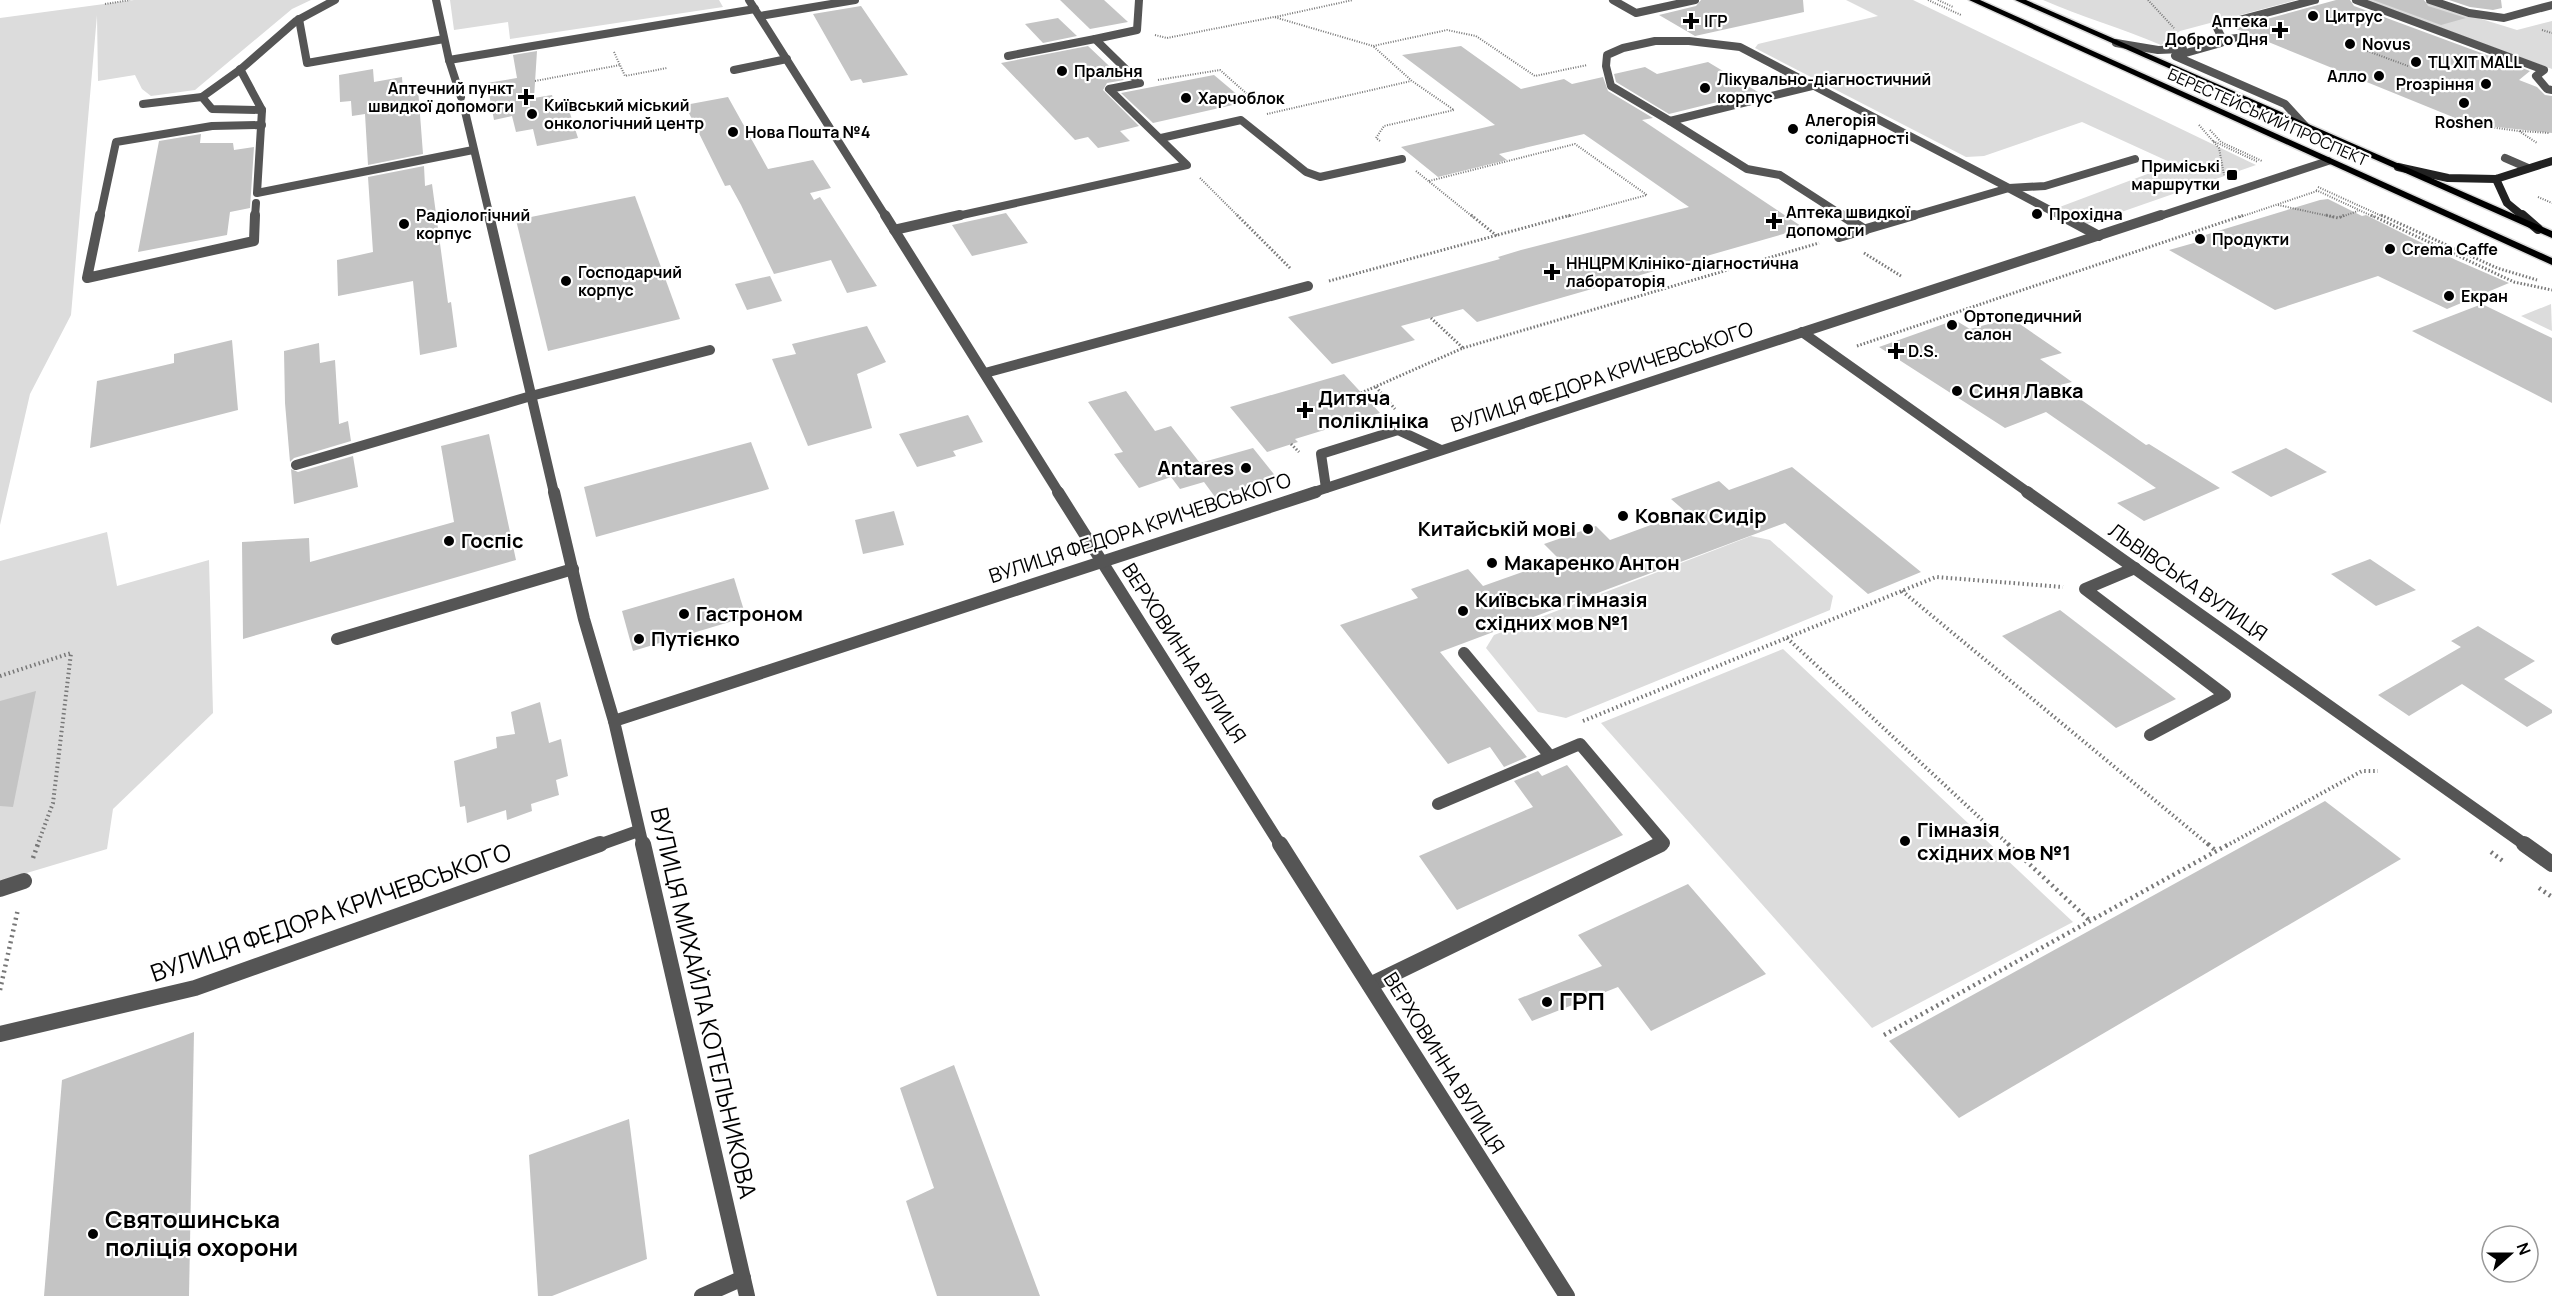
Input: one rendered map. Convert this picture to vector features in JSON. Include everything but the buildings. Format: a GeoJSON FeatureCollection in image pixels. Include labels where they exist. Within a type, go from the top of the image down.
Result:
{"type":"FeatureCollection","features":[{"type":"Feature","properties":{"kind":"main road","name":"БЕРЕСТЕЙСЬКИЙ ПРОСПЕКТ"},"geometry":{"type":"LineString","coordinates":[[1972,0],[2552,262]]}},
{"type":"Feature","properties":{"kind":"main road","name":"БЕРЕСТЕЙСЬКИЙ ПРОСПЕКТ"},"geometry":{"type":"LineString","coordinates":[[2019,0],[2552,235]]}},
{"type":"Feature","properties":{"kind":"street"},"geometry":{"type":"LineString","coordinates":[[143,104],[202,97],[240,69],[298,19],[319,6],[335,0]]}},
{"type":"Feature","properties":{"kind":"street","name":"ВУЛИЦЯ МИХАЙЛА КОТЕЛЬНИКОВА"},"geometry":{"type":"LineString","coordinates":[[436,0],[449,60],[463,102],[584,619],[614,721],[747,1296]]}},
{"type":"Feature","properties":{"kind":"street","name":"ВЕРХОВИННА ВУЛИЦЯ"},"geometry":{"type":"LineString","coordinates":[[749,0],[985,373],[1100,561],[1567,1296]]}},
{"type":"Feature","properties":{"kind":"street"},"geometry":{"type":"LineString","coordinates":[[449,60],[855,0]]}},
{"type":"Feature","properties":{"kind":"street"},"geometry":{"type":"LineString","coordinates":[[1008,56],[1137,30],[1139,0]]}},
{"type":"Feature","properties":{"kind":"street"},"geometry":{"type":"LineString","coordinates":[[1613,0],[1636,13],[1695,0]]}},
{"type":"Feature","properties":{"kind":"street"},"geometry":{"type":"LineString","coordinates":[[2221,41],[2216,26],[2315,0]]}},
{"type":"Feature","properties":{"kind":"street"},"geometry":{"type":"LineString","coordinates":[[2356,0],[2544,70],[2536,76],[2552,90]]}},
{"type":"Feature","properties":{"kind":"street"},"geometry":{"type":"LineString","coordinates":[[2430,0],[2469,13],[2504,18],[2552,5]]}},
{"type":"Feature","properties":{"kind":"street"},"geometry":{"type":"LineString","coordinates":[[298,19],[307,63],[444,39]]}},
{"type":"Feature","properties":{"kind":"street"},"geometry":{"type":"LineString","coordinates":[[2116,43],[2167,52],[2237,38]]}},
{"type":"Feature","properties":{"kind":"street"},"geometry":{"type":"LineString","coordinates":[[1095,39],[1140,83]]}},
{"type":"Feature","properties":{"kind":"street"},"geometry":{"type":"LineString","coordinates":[[1865,230],[1780,174],[1748,169],[1611,86],[1606,66],[1607,55],[1624,46],[1647,41],[1703,42],[1740,47],[2099,236]]}},
{"type":"Feature","properties":{"kind":"street"},"geometry":{"type":"LineString","coordinates":[[2221,41],[2175,56],[2285,104],[2307,128]]}},
{"type":"Feature","properties":{"kind":"street"},"geometry":{"type":"LineString","coordinates":[[735,69],[787,59]]}},
{"type":"Feature","properties":{"kind":"street"},"geometry":{"type":"LineString","coordinates":[[240,69],[262,110],[262,125],[254,241],[87,278],[116,142],[212,126],[262,125]]}},
{"type":"Feature","properties":{"kind":"street"},"geometry":{"type":"LineString","coordinates":[[1140,83],[1109,89],[1187,165]]}},
{"type":"Feature","properties":{"kind":"street"},"geometry":{"type":"LineString","coordinates":[[1670,121],[1812,86]]}},
{"type":"Feature","properties":{"kind":"street"},"geometry":{"type":"LineString","coordinates":[[202,97],[212,109],[212,126]]}},
{"type":"Feature","properties":{"kind":"street"},"geometry":{"type":"LineString","coordinates":[[212,109],[262,110]]}},
{"type":"Feature","properties":{"kind":"street"},"geometry":{"type":"LineString","coordinates":[[1161,138],[1241,120],[1306,172],[1320,177],[1402,159]]}},
{"type":"Feature","properties":{"kind":"street"},"geometry":{"type":"LineString","coordinates":[[257,198],[474,150]]}},
{"type":"Feature","properties":{"kind":"street"},"geometry":{"type":"LineString","coordinates":[[2505,158],[2528,168]]}},
{"type":"Feature","properties":{"kind":"street"},"geometry":{"type":"LineString","coordinates":[[1839,237],[2009,188],[2045,186],[2135,159]]}},
{"type":"Feature","properties":{"kind":"street","name":"ВУЛИЦЯ ФЕДОРА КРИЧЕВСЬКОГО"},"geometry":{"type":"LineString","coordinates":[[614,721],[2328,161]]}},
{"type":"Feature","properties":{"kind":"street"},"geometry":{"type":"LineString","coordinates":[[2392,165],[2448,178],[2496,179],[2552,161]]}},
{"type":"Feature","properties":{"kind":"street"},"geometry":{"type":"LineString","coordinates":[[894,230],[1187,165]]}},
{"type":"Feature","properties":{"kind":"street"},"geometry":{"type":"LineString","coordinates":[[2496,179],[2507,203],[2539,230]]}},
{"type":"Feature","properties":{"kind":"street"},"geometry":{"type":"LineString","coordinates":[[985,373],[1308,286]]}},
{"type":"Feature","properties":{"kind":"street","name":"ЛЬВІВСЬКА ВУЛИЦЯ"},"geometry":{"type":"LineString","coordinates":[[1802,332],[2552,864]]}},
{"type":"Feature","properties":{"kind":"street"},"geometry":{"type":"LineString","coordinates":[[296,465],[531,396],[710,350]]}},
{"type":"Feature","properties":{"kind":"street"},"geometry":{"type":"LineString","coordinates":[[1326,488],[1321,454],[1398,430],[1441,450]]}},
{"type":"Feature","properties":{"kind":"street"},"geometry":{"type":"LineString","coordinates":[[2085,589],[2135,568]]}},
{"type":"Feature","properties":{"kind":"street"},"geometry":{"type":"LineString","coordinates":[[337,639],[573,569]]}},
{"type":"Feature","properties":{"kind":"street"},"geometry":{"type":"LineString","coordinates":[[2085,589],[2225,695],[2150,735]]}},
{"type":"Feature","properties":{"kind":"street"},"geometry":{"type":"LineString","coordinates":[[1464,653],[1550,756]]}},
{"type":"Feature","properties":{"kind":"street"},"geometry":{"type":"LineString","coordinates":[[1370,985],[1664,843],[1580,744],[1438,804]]}},
{"type":"Feature","properties":{"kind":"street","name":"ВУЛИЦЯ ФЕДОРА КРИЧЕВСЬКОГО"},"geometry":{"type":"LineString","coordinates":[[0,1034],[195,988],[638,831]]}},
{"type":"Feature","properties":{"kind":"street"},"geometry":{"type":"LineString","coordinates":[[0,889],[24,881]]}},
{"type":"Feature","properties":{"kind":"street"},"geometry":{"type":"LineString","coordinates":[[702,1296],[743,1278]]}},
{"type":"Feature","properties":{"kind":"path"},"geometry":{"type":"LineString","coordinates":[[105,4],[130,0]]}},
{"type":"Feature","properties":{"kind":"path"},"geometry":{"type":"LineString","coordinates":[[1137,30],[1167,38],[1353,0]]}},
{"type":"Feature","properties":{"kind":"path"},"geometry":{"type":"LineString","coordinates":[[2148,0],[2175,29],[2172,32]]}},
{"type":"Feature","properties":{"kind":"path"},"geometry":{"type":"LineString","coordinates":[[1274,17],[1373,46],[1412,81],[1454,110],[1384,126],[1376,138],[1497,236]]}},
{"type":"Feature","properties":{"kind":"path"},"geometry":{"type":"LineString","coordinates":[[1373,46],[1447,30],[1476,36],[1535,76],[1583,65],[1606,66]]}},
{"type":"Feature","properties":{"kind":"path"},"geometry":{"type":"LineString","coordinates":[[612,47],[625,76],[667,68]]}},
{"type":"Feature","properties":{"kind":"path"},"geometry":{"type":"LineString","coordinates":[[2366,50],[2408,66]]}},
{"type":"Feature","properties":{"kind":"path"},"geometry":{"type":"LineString","coordinates":[[535,81],[620,65]]}},
{"type":"Feature","properties":{"kind":"path"},"geometry":{"type":"LineString","coordinates":[[1140,83],[1220,70],[1269,114]]}},
{"type":"Feature","properties":{"kind":"path"},"geometry":{"type":"LineString","coordinates":[[1241,120],[1412,81]]}},
{"type":"Feature","properties":{"kind":"path"},"geometry":{"type":"LineString","coordinates":[[2196,122],[2219,148],[2226,182]]}},
{"type":"Feature","properties":{"kind":"path"},"geometry":{"type":"LineString","coordinates":[[2467,124],[2549,133]]}},
{"type":"Feature","properties":{"kind":"path"},"geometry":{"type":"LineString","coordinates":[[2208,127],[2221,142],[2288,174],[2496,268],[2544,282]]}},
{"type":"Feature","properties":{"kind":"path"},"geometry":{"type":"LineString","coordinates":[[2518,130],[2544,147]]}},
{"type":"Feature","properties":{"kind":"path"},"geometry":{"type":"LineString","coordinates":[[1187,165],[1308,286],[1647,195],[1575,144],[1428,181]]}},
{"type":"Feature","properties":{"kind":"path"},"geometry":{"type":"LineString","coordinates":[[1855,346],[2317,191],[2514,282],[2552,290]]}},
{"type":"Feature","properties":{"kind":"path"},"geometry":{"type":"LineString","coordinates":[[2277,205],[2338,218],[2359,211]]}},
{"type":"Feature","properties":{"kind":"path"},"geometry":{"type":"LineString","coordinates":[[1361,393],[1463,348],[1839,237],[1902,277]]}},
{"type":"Feature","properties":{"kind":"path"},"geometry":{"type":"LineString","coordinates":[[1431,318],[1463,348]]}},
{"type":"Feature","properties":{"kind":"path"},"geometry":{"type":"LineString","coordinates":[[1580,722],[1936,577],[2085,589]]}},
{"type":"Feature","properties":{"kind":"path"},"geometry":{"type":"LineString","coordinates":[[1902,591],[2216,851]]}},
{"type":"Feature","properties":{"kind":"path"},"geometry":{"type":"LineString","coordinates":[[1786,638],[2090,921]]}},
{"type":"Feature","properties":{"kind":"path"},"geometry":{"type":"LineString","coordinates":[[0,676],[71,653],[53,803],[24,881],[0,990]]}},
{"type":"Feature","properties":{"kind":"path"},"geometry":{"type":"LineString","coordinates":[[1884,1035],[2362,771],[2379,771]]}},
{"type":"Feature","properties":{"kind":"shaded area"},"geometry":{"type":"Polygon","coordinates":[[[134,0],[311,0],[292,9],[195,90],[151,96],[142,89],[135,75],[98,81],[97,15],[71,315],[30,394],[0,525],[0,18],[134,0]]]}},
{"type":"Feature","properties":{"kind":"shaded area"},"geometry":{"type":"Polygon","coordinates":[[[450,0],[719,0],[723,7],[510,39],[508,22],[454,30],[450,0]]]}},
{"type":"Feature","properties":{"kind":"shaded area"},"geometry":{"type":"Polygon","coordinates":[[[1846,0],[1913,0],[2256,165],[2087,224],[2057,208],[2174,164],[2082,122],[1984,156],[1966,157],[1755,48],[1758,44],[1878,16],[1846,0]]]}},
{"type":"Feature","properties":{"kind":"shaded area"},"geometry":{"type":"Polygon","coordinates":[[[2043,0],[2296,0],[2180,31],[2161,45],[2043,0]]]}},
{"type":"Feature","properties":{"kind":"shaded area"},"geometry":{"type":"Polygon","coordinates":[[[2366,0],[2420,0],[2517,30],[2552,21],[2552,69],[2366,0]]]}},
{"type":"Feature","properties":{"kind":"shaded area"},"geometry":{"type":"Polygon","coordinates":[[[2551,304],[2552,331],[2521,316],[2551,304]]]}},
{"type":"Feature","properties":{"kind":"shaded area"},"geometry":{"type":"Polygon","coordinates":[[[107,532],[117,586],[209,560],[213,713],[113,809],[107,849],[0,881],[0,561],[107,532]]]}},
{"type":"Feature","properties":{"kind":"shaded area"},"geometry":{"type":"Polygon","coordinates":[[[1751,536],[1770,540],[1833,596],[1830,610],[1566,718],[1538,712],[1486,648],[1494,635],[1751,536]]]}},
{"type":"Feature","properties":{"kind":"shaded area"},"geometry":{"type":"Polygon","coordinates":[[[1783,649],[2073,922],[1872,1028],[1601,723],[1783,649]]]}},
{"type":"Feature","properties":{"kind":"place","name":"Цитрус"},"geometry":{"type":"Point","coordinates":[2313,16]}},
{"type":"Feature","properties":{"kind":"place","name":"ІГР"},"geometry":{"type":"Point","coordinates":[1691,21]}},
{"type":"Feature","properties":{"kind":"place","name":"Аптека Доброго Дня"},"geometry":{"type":"Point","coordinates":[2280,30]}},
{"type":"Feature","properties":{"kind":"place","name":"Novus"},"geometry":{"type":"Point","coordinates":[2350,44]}},
{"type":"Feature","properties":{"kind":"place","name":"ТЦ ХІТ MALL"},"geometry":{"type":"Point","coordinates":[2416,62]}},
{"type":"Feature","properties":{"kind":"place","name":"Пральня"},"geometry":{"type":"Point","coordinates":[1062,71]}},
{"type":"Feature","properties":{"kind":"place","name":"Алло"},"geometry":{"type":"Point","coordinates":[2379,76]}},
{"type":"Feature","properties":{"kind":"place","name":"Proзріння"},"geometry":{"type":"Point","coordinates":[2486,84]}},
{"type":"Feature","properties":{"kind":"place","name":"Лікувально-діагностичний корпус"},"geometry":{"type":"Point","coordinates":[1705,88]}},
{"type":"Feature","properties":{"kind":"place","name":"Аптечний пункт швидкої допомоги"},"geometry":{"type":"Point","coordinates":[526,97]}},
{"type":"Feature","properties":{"kind":"place","name":"Харчоблок"},"geometry":{"type":"Point","coordinates":[1186,98]}},
{"type":"Feature","properties":{"kind":"place","name":"Roshen"},"geometry":{"type":"Point","coordinates":[2464,103]}},
{"type":"Feature","properties":{"kind":"place","name":"Київський міський онкологічний центр"},"geometry":{"type":"Point","coordinates":[532,114]}},
{"type":"Feature","properties":{"kind":"place","name":"Алегорія солідарності"},"geometry":{"type":"Point","coordinates":[1793,129]}},
{"type":"Feature","properties":{"kind":"place","name":"Нова Пошта №4"},"geometry":{"type":"Point","coordinates":[733,132]}},
{"type":"Feature","properties":{"kind":"place","name":"Приміські маршрутки"},"geometry":{"type":"Point","coordinates":[2232,175]}},
{"type":"Feature","properties":{"kind":"place","name":"Прохідна"},"geometry":{"type":"Point","coordinates":[2037,214]}},
{"type":"Feature","properties":{"kind":"place","name":"Аптека швидкої допомоги"},"geometry":{"type":"Point","coordinates":[1774,221]}},
{"type":"Feature","properties":{"kind":"place","name":"Радіологічний корпус"},"geometry":{"type":"Point","coordinates":[404,224]}},
{"type":"Feature","properties":{"kind":"place","name":"Продукти"},"geometry":{"type":"Point","coordinates":[2200,239]}},
{"type":"Feature","properties":{"kind":"place","name":"Crema Caffe"},"geometry":{"type":"Point","coordinates":[2390,249]}},
{"type":"Feature","properties":{"kind":"place","name":"ННЦРМ Клініко-діагностична лабораторія"},"geometry":{"type":"Point","coordinates":[1552,272]}},
{"type":"Feature","properties":{"kind":"place","name":"Господарчий корпус"},"geometry":{"type":"Point","coordinates":[566,281]}},
{"type":"Feature","properties":{"kind":"place","name":"Екран"},"geometry":{"type":"Point","coordinates":[2449,296]}},
{"type":"Feature","properties":{"kind":"place","name":"Ортопедичний салон"},"geometry":{"type":"Point","coordinates":[1952,325]}},
{"type":"Feature","properties":{"kind":"place","name":"D.S."},"geometry":{"type":"Point","coordinates":[1896,351]}},
{"type":"Feature","properties":{"kind":"place","name":"Синя Лавка"},"geometry":{"type":"Point","coordinates":[1957,391]}},
{"type":"Feature","properties":{"kind":"place","name":"Дитяча поліклініка"},"geometry":{"type":"Point","coordinates":[1305,410]}},
{"type":"Feature","properties":{"kind":"place","name":"Antares"},"geometry":{"type":"Point","coordinates":[1246,468]}},
{"type":"Feature","properties":{"kind":"place","name":"Ковпак Сидір"},"geometry":{"type":"Point","coordinates":[1623,516]}},
{"type":"Feature","properties":{"kind":"place","name":"Китайській мові"},"geometry":{"type":"Point","coordinates":[1588,529]}},
{"type":"Feature","properties":{"kind":"place","name":"Госпіс"},"geometry":{"type":"Point","coordinates":[449,541]}},
{"type":"Feature","properties":{"kind":"place","name":"Макаренко Антон"},"geometry":{"type":"Point","coordinates":[1492,563]}},
{"type":"Feature","properties":{"kind":"place","name":"Київська гімназія східних мов №1"},"geometry":{"type":"Point","coordinates":[1463,611]}},
{"type":"Feature","properties":{"kind":"place","name":"Гастроном"},"geometry":{"type":"Point","coordinates":[684,614]}},
{"type":"Feature","properties":{"kind":"place","name":"Путієнко"},"geometry":{"type":"Point","coordinates":[639,639]}},
{"type":"Feature","properties":{"kind":"place","name":"Гімназія східних мов №1"},"geometry":{"type":"Point","coordinates":[1905,841]}},
{"type":"Feature","properties":{"kind":"place","name":"ГРП"},"geometry":{"type":"Point","coordinates":[1547,1002]}},
{"type":"Feature","properties":{"kind":"place","name":"Святошинська поліція охорони"},"geometry":{"type":"Point","coordinates":[93,1234]}}]}
